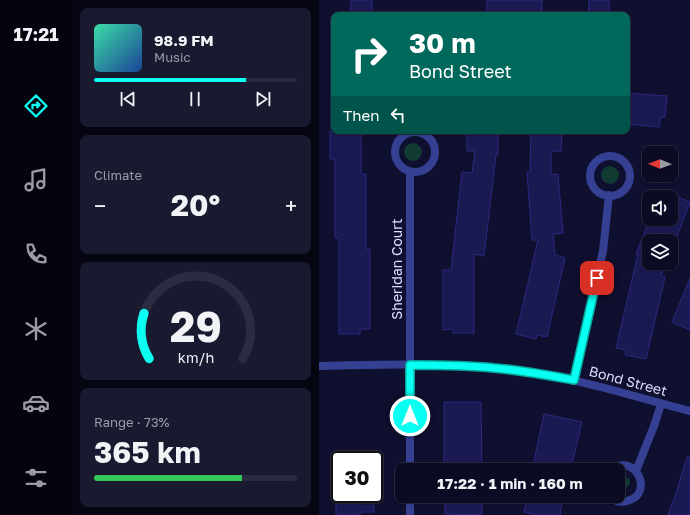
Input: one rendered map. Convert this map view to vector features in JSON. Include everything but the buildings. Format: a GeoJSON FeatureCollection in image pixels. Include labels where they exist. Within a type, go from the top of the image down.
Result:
{"type":"FeatureCollection","features":[{"type":"Feature","properties":{"kind":"street"},"geometry":{"type":"LineString","coordinates":[[407,134],[403,136],[395,146],[395,160],[404,170],[410,173],[417,173],[429,167],[435,155],[433,142],[423,134]]}},
{"type":"Feature","properties":{"kind":"street"},"geometry":{"type":"LineString","coordinates":[[608,156],[613,156],[619,158],[627,166],[629,178],[625,188],[615,195],[609,195],[603,194],[594,187],[590,176],[591,170],[597,161],[608,156]]}},
{"type":"Feature","properties":{"kind":"street","name":"Sheridan Court"},"geometry":{"type":"LineString","coordinates":[[410,173],[410,463]]}},
{"type":"Feature","properties":{"kind":"street"},"geometry":{"type":"LineString","coordinates":[[574,380],[603,250],[609,195]]}},
{"type":"Feature","properties":{"kind":"street","name":"Bond Street"},"geometry":{"type":"LineString","coordinates":[[319,366],[455,365],[494,368],[574,380],[690,412]]}},
{"type":"Feature","properties":{"kind":"street"},"geometry":{"type":"LineString","coordinates":[[636,471],[655,426],[661,404]]}},
{"type":"Feature","properties":{"kind":"street"},"geometry":{"type":"LineString","coordinates":[[625,466],[636,471],[640,476],[641,482],[638,494],[634,498],[625,501]]}},
{"type":"Feature","properties":{"kind":"street"},"geometry":{"type":"LineString","coordinates":[[410,503],[410,515]]}},
{"type":"Feature","properties":{"kind":"green space"},"geometry":{"type":"Polygon","coordinates":[[[409,143],[417,143],[422,148],[420,159],[417,161],[409,161],[404,156],[404,148],[409,143]]]}},
{"type":"Feature","properties":{"kind":"green space"},"geometry":{"type":"Polygon","coordinates":[[[610,166],[614,167],[618,171],[618,179],[614,183],[610,184],[606,183],[602,179],[601,175],[602,171],[606,167],[610,166]]]}},
{"type":"Feature","properties":{"kind":"green space"},"geometry":{"type":"Polygon","coordinates":[[[625,476],[629,479],[630,483],[626,489],[625,476]]]}},
{"type":"Feature","properties":{"kind":"route"},"geometry":{"type":"LineString","coordinates":[[410,416],[410,365],[455,365],[494,368],[574,380],[597,278]]}}]}
